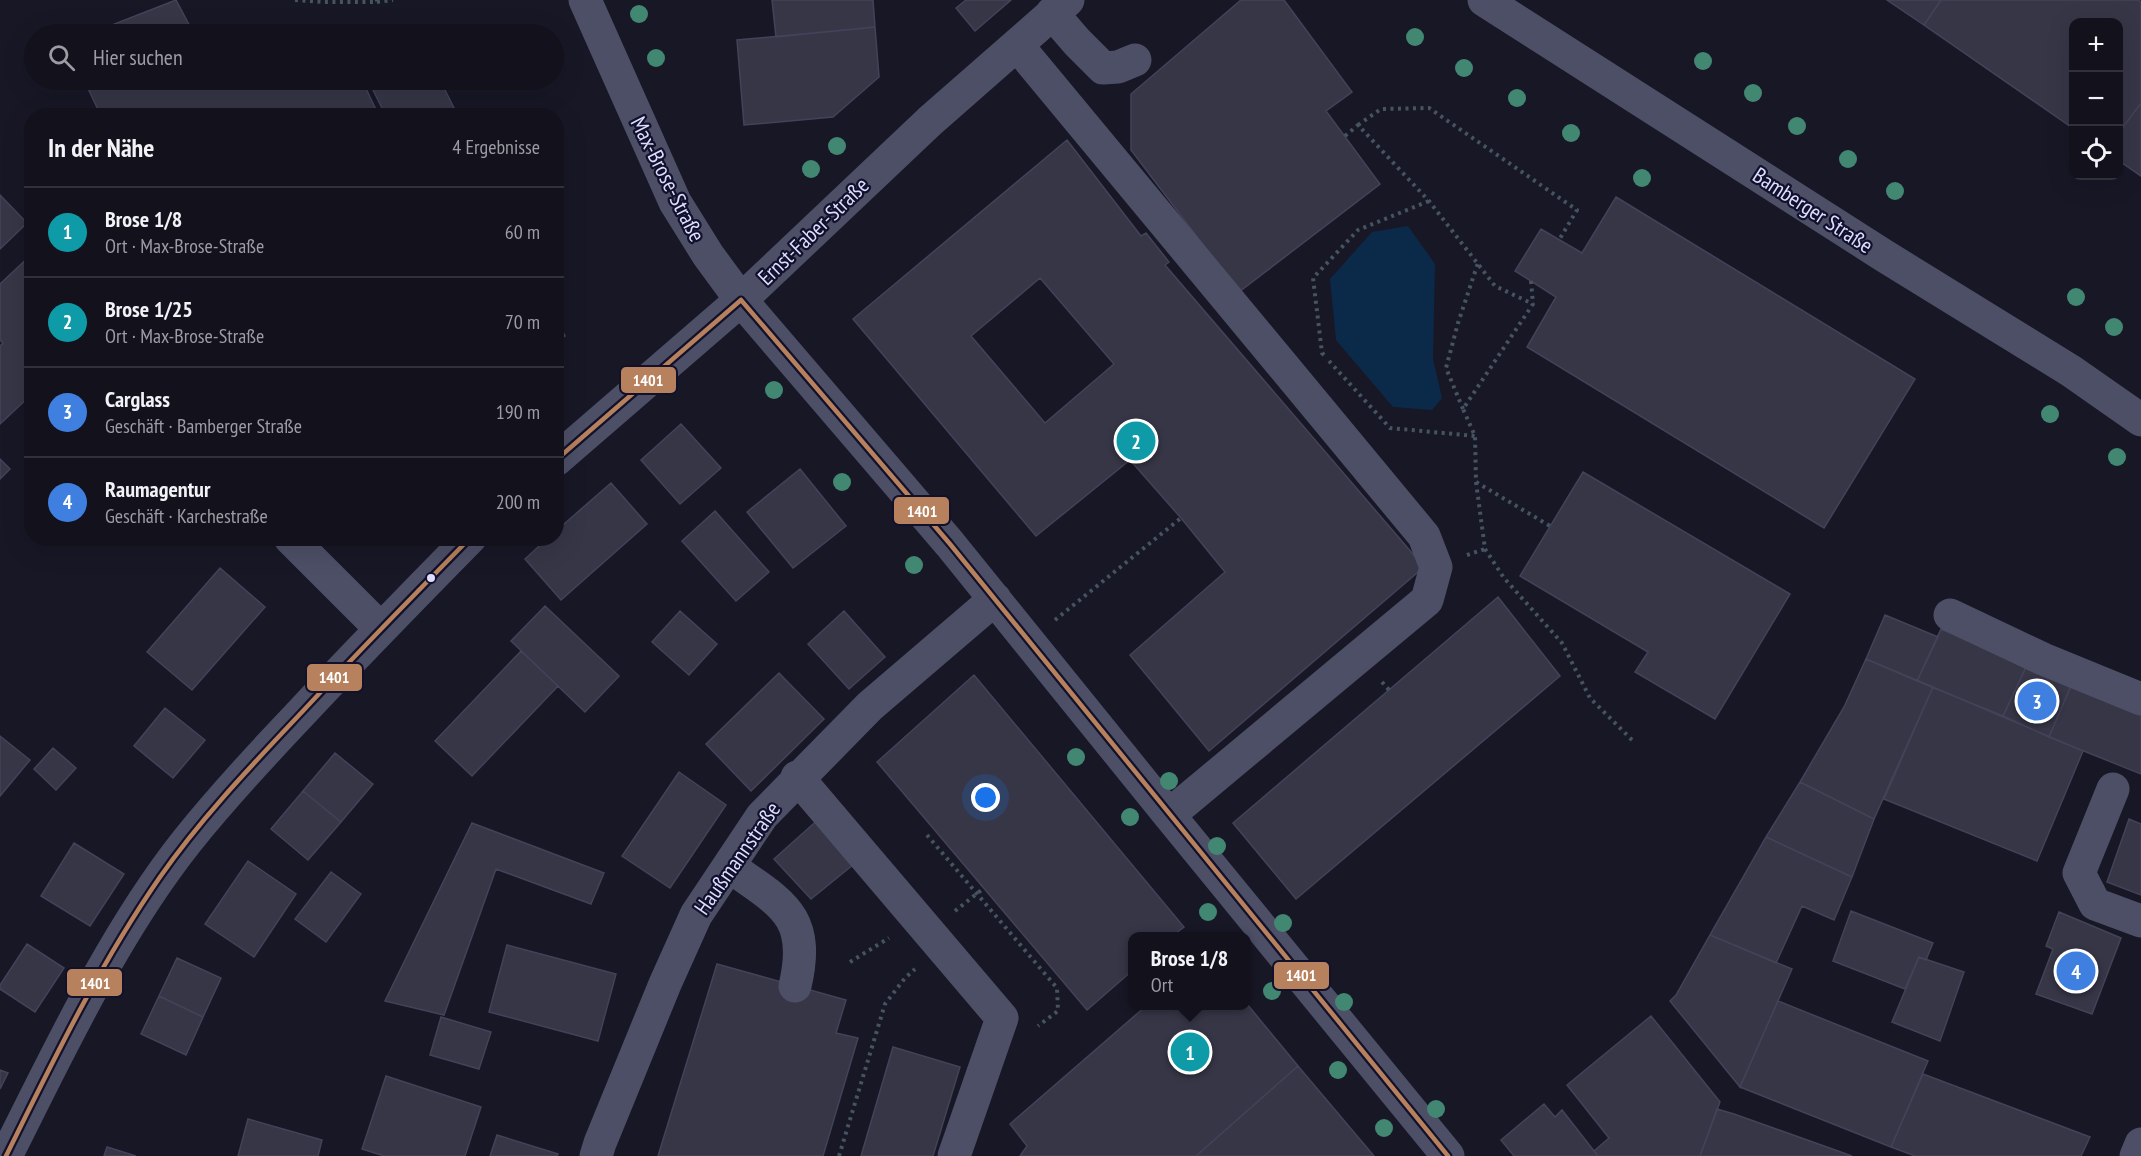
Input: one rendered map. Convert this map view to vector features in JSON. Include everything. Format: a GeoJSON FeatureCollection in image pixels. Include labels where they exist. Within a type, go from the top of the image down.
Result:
{"type":"FeatureCollection","features":[{"type":"Feature","properties":{"kind":"street","name":"Max-Brose-Straße"},"geometry":{"type":"LineString","coordinates":[[570,0],[590,12],[675,202],[708,255],[741,300],[950,544],[1448,1156]]}},
{"type":"Feature","properties":{"kind":"street","name":"Bamberger Straße"},"geometry":{"type":"LineString","coordinates":[[1484,0],[1883,255],[2072,371],[2141,420]]}},
{"type":"Feature","properties":{"kind":"street","name":"Ernst-Faber-Straße"},"geometry":{"type":"LineString","coordinates":[[564,453],[741,300],[930,121],[1060,7]]}},
{"type":"Feature","properties":{"kind":"street"},"geometry":{"type":"LineString","coordinates":[[1060,7],[1077,42],[1103,68],[1118,67],[1135,60]]}},
{"type":"Feature","properties":{"kind":"street"},"geometry":{"type":"LineString","coordinates":[[1017,45],[1424,536],[1436,567],[1427,600],[1169,815]]}},
{"type":"Feature","properties":{"kind":"street"},"geometry":{"type":"LineString","coordinates":[[298,546],[380,628]]}},
{"type":"Feature","properties":{"kind":"street"},"geometry":{"type":"LineString","coordinates":[[6,1156],[63,1042],[130,922],[186,841],[263,753],[380,628],[462,546]]}},
{"type":"Feature","properties":{"kind":"street","name":"Haußmannstraße"},"geometry":{"type":"LineString","coordinates":[[596,1156],[665,984],[696,915],[762,816],[870,706],[995,599]]}},
{"type":"Feature","properties":{"kind":"street"},"geometry":{"type":"LineString","coordinates":[[1950,615],[2043,658],[2141,699]]}},
{"type":"Feature","properties":{"kind":"street"},"geometry":{"type":"LineString","coordinates":[[798,777],[1002,1018],[954,1156]]}},
{"type":"Feature","properties":{"kind":"street"},"geometry":{"type":"LineString","coordinates":[[2113,789],[2079,873],[2095,904],[2141,921]]}},
{"type":"Feature","properties":{"kind":"street"},"geometry":{"type":"LineString","coordinates":[[729,866],[781,903],[795,924],[801,944],[795,986]]}},
{"type":"Feature","properties":{"kind":"street"},"geometry":{"type":"LineString","coordinates":[[2136,1156],[2141,1144]]}},
{"type":"Feature","properties":{"kind":"path"},"geometry":{"type":"LineString","coordinates":[[295,0],[323,2],[393,0]]}},
{"type":"Feature","properties":{"kind":"path"},"geometry":{"type":"LineString","coordinates":[[1345,136],[1381,109],[1429,108],[1577,210],[1559,240]]}},
{"type":"Feature","properties":{"kind":"path"},"geometry":{"type":"LineString","coordinates":[[1358,125],[1429,201],[1495,286],[1533,304]]}},
{"type":"Feature","properties":{"kind":"path"},"geometry":{"type":"LineString","coordinates":[[1429,201],[1358,230],[1313,278],[1322,353],[1390,428],[1475,436]]}},
{"type":"Feature","properties":{"kind":"path"},"geometry":{"type":"LineString","coordinates":[[1478,262],[1446,368],[1475,436],[1476,482],[1485,549],[1504,578],[1562,643],[1590,698],[1632,740]]}},
{"type":"Feature","properties":{"kind":"path"},"geometry":{"type":"LineString","coordinates":[[1463,409],[1533,304],[1531,280]]}},
{"type":"Feature","properties":{"kind":"path"},"geometry":{"type":"LineString","coordinates":[[1476,482],[1550,526]]}},
{"type":"Feature","properties":{"kind":"path"},"geometry":{"type":"LineString","coordinates":[[1029,641],[1181,518]]}},
{"type":"Feature","properties":{"kind":"path"},"geometry":{"type":"LineString","coordinates":[[927,835],[1057,988],[1058,1011],[1030,1032]]}},
{"type":"Feature","properties":{"kind":"path"},"geometry":{"type":"LineString","coordinates":[[952,913],[984,888]]}},
{"type":"Feature","properties":{"kind":"path"},"geometry":{"type":"LineString","coordinates":[[850,962],[882,943],[915,916]]}},
{"type":"Feature","properties":{"kind":"path"},"geometry":{"type":"LineString","coordinates":[[839,1156],[885,1004],[904,978],[918,967]]}},
{"type":"Feature","properties":{"kind":"water"},"geometry":{"type":"Polygon","coordinates":[[[1408,226],[1435,264],[1433,359],[1442,398],[1432,410],[1393,407],[1336,340],[1330,279],[1372,232],[1408,226]]]}},
{"type":"Feature","properties":{"kind":"building"},"geometry":{"type":"Polygon","coordinates":[[[176,0],[189,24],[115,24],[176,0]]]}},
{"type":"Feature","properties":{"kind":"building"},"geometry":{"type":"Polygon","coordinates":[[[772,0],[873,0],[875,27],[776,37],[772,0]]]}},
{"type":"Feature","properties":{"kind":"building"},"geometry":{"type":"Polygon","coordinates":[[[966,0],[1011,0],[975,31],[956,8],[966,0]]]}},
{"type":"Feature","properties":{"kind":"building"},"geometry":{"type":"Polygon","coordinates":[[[1241,0],[1284,0],[1352,92],[1326,111],[1380,184],[1239,292],[1131,150],[1131,94],[1241,0]]]}},
{"type":"Feature","properties":{"kind":"building"},"geometry":{"type":"Polygon","coordinates":[[[1887,0],[1941,0],[1924,25],[1887,0]]]}},
{"type":"Feature","properties":{"kind":"building"},"geometry":{"type":"Polygon","coordinates":[[[1941,0],[2138,0],[2141,2],[2141,103],[2123,127],[2123,18],[2069,18],[2069,126],[1924,25],[1941,0]]]}},
{"type":"Feature","properties":{"kind":"building"},"geometry":{"type":"Polygon","coordinates":[[[875,27],[879,77],[833,117],[744,125],[737,40],[875,27]]]}},
{"type":"Feature","properties":{"kind":"building"},"geometry":{"type":"Polygon","coordinates":[[[89,90],[367,90],[375,108],[97,108],[89,90]]]}},
{"type":"Feature","properties":{"kind":"building"},"geometry":{"type":"Polygon","coordinates":[[[373,90],[445,90],[454,108],[382,108],[373,90]]]}},
{"type":"Feature","properties":{"kind":"building"},"geometry":{"type":"Polygon","coordinates":[[[2141,103],[2141,176],[2123,163],[2123,127],[2141,103]]]}},
{"type":"Feature","properties":{"kind":"building"},"geometry":{"type":"Polygon","coordinates":[[[1067,140],[1141,236],[1146,233],[1169,262],[1165,265],[1424,567],[1209,751],[1130,655],[1225,572],[1181,518],[1130,460],[1036,536],[853,319],[1067,140]],[[1040,278],[971,336],[1045,423],[1114,364],[1040,278]]]}},
{"type":"Feature","properties":{"kind":"building"},"geometry":{"type":"Polygon","coordinates":[[[0,195],[24,220],[24,226],[0,249],[0,195]]]}},
{"type":"Feature","properties":{"kind":"building"},"geometry":{"type":"Polygon","coordinates":[[[1616,197],[1915,379],[1824,528],[1527,347],[1556,297],[1515,271],[1541,229],[1582,253],[1616,197]]]}},
{"type":"Feature","properties":{"kind":"building"},"geometry":{"type":"Polygon","coordinates":[[[24,262],[24,402],[0,424],[0,346],[3,343],[0,340],[0,284],[24,262]]]}},
{"type":"Feature","properties":{"kind":"building"},"geometry":{"type":"Polygon","coordinates":[[[681,424],[721,468],[680,504],[641,460],[681,424]]]}},
{"type":"Feature","properties":{"kind":"building"},"geometry":{"type":"Polygon","coordinates":[[[0,459],[10,469],[0,479],[0,459]]]}},
{"type":"Feature","properties":{"kind":"building"},"geometry":{"type":"Polygon","coordinates":[[[800,469],[846,526],[793,568],[747,512],[800,469]]]}},
{"type":"Feature","properties":{"kind":"building"},"geometry":{"type":"Polygon","coordinates":[[[1583,472],[1790,594],[1715,719],[1635,672],[1648,652],[1520,576],[1583,472]]]}},
{"type":"Feature","properties":{"kind":"building"},"geometry":{"type":"Polygon","coordinates":[[[611,483],[647,524],[561,600],[525,559],[539,546],[564,546],[564,524],[611,483]]]}},
{"type":"Feature","properties":{"kind":"building"},"geometry":{"type":"Polygon","coordinates":[[[715,511],[769,572],[736,601],[682,541],[715,511]]]}},
{"type":"Feature","properties":{"kind":"building"},"geometry":{"type":"Polygon","coordinates":[[[220,568],[265,607],[192,690],[147,652],[220,568]]]}},
{"type":"Feature","properties":{"kind":"building"},"geometry":{"type":"Polygon","coordinates":[[[1498,597],[1560,676],[1296,899],[1233,823],[1498,597]]]}},
{"type":"Feature","properties":{"kind":"building"},"geometry":{"type":"Polygon","coordinates":[[[545,606],[619,676],[585,712],[511,641],[545,606]]]}},
{"type":"Feature","properties":{"kind":"building"},"geometry":{"type":"Polygon","coordinates":[[[680,611],[717,644],[689,675],[652,642],[680,611]]]}},
{"type":"Feature","properties":{"kind":"building"},"geometry":{"type":"Polygon","coordinates":[[[844,611],[885,657],[849,689],[808,644],[844,611]]]}},
{"type":"Feature","properties":{"kind":"building"},"geometry":{"type":"Polygon","coordinates":[[[1885,615],[1938,637],[1917,681],[1866,659],[1885,615]]]}},
{"type":"Feature","properties":{"kind":"building"},"geometry":{"type":"Polygon","coordinates":[[[1941,629],[2026,667],[2003,716],[1917,681],[1941,629]]]}},
{"type":"Feature","properties":{"kind":"building"},"geometry":{"type":"Polygon","coordinates":[[[521,651],[558,686],[472,776],[435,741],[521,651]]]}},
{"type":"Feature","properties":{"kind":"building"},"geometry":{"type":"Polygon","coordinates":[[[1866,659],[1933,687],[1874,819],[1800,782],[1844,707],[1866,659]]]}},
{"type":"Feature","properties":{"kind":"building"},"geometry":{"type":"Polygon","coordinates":[[[2026,667],[2071,686],[2049,737],[2003,716],[2026,667]]]}},
{"type":"Feature","properties":{"kind":"building"},"geometry":{"type":"Polygon","coordinates":[[[779,673],[824,719],[751,791],[706,744],[779,673]]]}},
{"type":"Feature","properties":{"kind":"building"},"geometry":{"type":"Polygon","coordinates":[[[974,675],[1184,927],[1177,932],[1128,932],[1128,974],[1087,1010],[877,762],[974,675]]]}},
{"type":"Feature","properties":{"kind":"building"},"geometry":{"type":"Polygon","coordinates":[[[2071,686],[2141,715],[2141,774],[2049,737],[2071,686]]]}},
{"type":"Feature","properties":{"kind":"building"},"geometry":{"type":"Polygon","coordinates":[[[1933,687],[2083,751],[2037,861],[1884,799],[1933,687]]]}},
{"type":"Feature","properties":{"kind":"building"},"geometry":{"type":"Polygon","coordinates":[[[165,708],[205,740],[173,778],[134,746],[165,708]]]}},
{"type":"Feature","properties":{"kind":"building"},"geometry":{"type":"Polygon","coordinates":[[[0,736],[30,760],[0,796],[0,736]]]}},
{"type":"Feature","properties":{"kind":"building"},"geometry":{"type":"Polygon","coordinates":[[[53,748],[76,768],[56,790],[34,769],[53,748]]]}},
{"type":"Feature","properties":{"kind":"building"},"geometry":{"type":"Polygon","coordinates":[[[335,753],[373,784],[341,822],[303,791],[335,753]]]}},
{"type":"Feature","properties":{"kind":"building"},"geometry":{"type":"Polygon","coordinates":[[[679,772],[726,805],[670,888],[622,856],[679,772]]]}},
{"type":"Feature","properties":{"kind":"building"},"geometry":{"type":"Polygon","coordinates":[[[1800,782],[1874,819],[1852,877],[1766,837],[1800,782]]]}},
{"type":"Feature","properties":{"kind":"building"},"geometry":{"type":"Polygon","coordinates":[[[303,791],[341,822],[308,860],[271,829],[303,791]]]}},
{"type":"Feature","properties":{"kind":"building"},"geometry":{"type":"Polygon","coordinates":[[[821,817],[859,860],[811,899],[774,859],[821,817]]]}},
{"type":"Feature","properties":{"kind":"building"},"geometry":{"type":"Polygon","coordinates":[[[2129,819],[2141,824],[2141,895],[2107,882],[2129,819]]]}},
{"type":"Feature","properties":{"kind":"building"},"geometry":{"type":"Polygon","coordinates":[[[472,823],[604,873],[591,904],[496,869],[444,1015],[385,1001],[472,823]]]}},
{"type":"Feature","properties":{"kind":"building"},"geometry":{"type":"Polygon","coordinates":[[[1766,837],[1852,877],[1834,920],[1802,906],[1776,963],[1710,935],[1766,837]]]}},
{"type":"Feature","properties":{"kind":"building"},"geometry":{"type":"Polygon","coordinates":[[[74,843],[124,874],[90,926],[41,896],[74,843]]]}},
{"type":"Feature","properties":{"kind":"building"},"geometry":{"type":"Polygon","coordinates":[[[248,861],[296,894],[254,957],[205,924],[248,861]]]}},
{"type":"Feature","properties":{"kind":"building"},"geometry":{"type":"Polygon","coordinates":[[[331,872],[361,894],[326,942],[295,919],[331,872]]]}},
{"type":"Feature","properties":{"kind":"building"},"geometry":{"type":"Polygon","coordinates":[[[1851,911],[1933,943],[1926,960],[1919,957],[1905,989],[1833,961],[1851,911]]]}},
{"type":"Feature","properties":{"kind":"building"},"geometry":{"type":"Polygon","coordinates":[[[2059,912],[2121,938],[2092,1014],[2036,994],[2053,949],[2046,946],[2059,912]]]}},
{"type":"Feature","properties":{"kind":"building"},"geometry":{"type":"Polygon","coordinates":[[[1710,935],[1792,969],[1740,1087],[1670,1001],[1676,995],[1710,935]]]}},
{"type":"Feature","properties":{"kind":"building"},"geometry":{"type":"Polygon","coordinates":[[[27,944],[64,968],[35,1012],[0,989],[0,985],[27,944]]]}},
{"type":"Feature","properties":{"kind":"building"},"geometry":{"type":"Polygon","coordinates":[[[507,945],[616,974],[598,1041],[489,1012],[507,945]]]}},
{"type":"Feature","properties":{"kind":"building"},"geometry":{"type":"Polygon","coordinates":[[[1919,957],[1964,972],[1940,1041],[1892,1022],[1919,957]]]}},
{"type":"Feature","properties":{"kind":"building"},"geometry":{"type":"Polygon","coordinates":[[[177,958],[221,978],[203,1017],[159,996],[177,958]]]}},
{"type":"Feature","properties":{"kind":"building"},"geometry":{"type":"Polygon","coordinates":[[[717,964],[846,1000],[836,1033],[858,1038],[823,1156],[658,1156],[717,964]]]}},
{"type":"Feature","properties":{"kind":"building"},"geometry":{"type":"Polygon","coordinates":[[[159,996],[203,1017],[186,1055],[141,1034],[159,996]]]}},
{"type":"Feature","properties":{"kind":"building"},"geometry":{"type":"Polygon","coordinates":[[[1778,1001],[1928,1061],[1891,1147],[1740,1087],[1778,1001]]]}},
{"type":"Feature","properties":{"kind":"building"},"geometry":{"type":"Polygon","coordinates":[[[1251,1009],[1298,1066],[1196,1156],[1020,1156],[1027,1146],[1010,1124],[1141,1010],[1251,1009]]]}},
{"type":"Feature","properties":{"kind":"building"},"geometry":{"type":"Polygon","coordinates":[[[1651,1016],[1720,1102],[1700,1156],[1598,1156],[1594,1151],[1609,1138],[1567,1085],[1651,1016]]]}},
{"type":"Feature","properties":{"kind":"building"},"geometry":{"type":"Polygon","coordinates":[[[441,1017],[491,1032],[479,1069],[430,1055],[441,1017]]]}},
{"type":"Feature","properties":{"kind":"building"},"geometry":{"type":"Polygon","coordinates":[[[893,1047],[960,1067],[933,1156],[861,1156],[893,1047]]]}},
{"type":"Feature","properties":{"kind":"building"},"geometry":{"type":"Polygon","coordinates":[[[1298,1066],[1374,1156],[1196,1156],[1298,1066]]]}},
{"type":"Feature","properties":{"kind":"building"},"geometry":{"type":"Polygon","coordinates":[[[0,1070],[8,1073],[0,1089],[0,1070]]]}},
{"type":"Feature","properties":{"kind":"building"},"geometry":{"type":"Polygon","coordinates":[[[1923,1074],[2090,1137],[2081,1156],[1915,1156],[1891,1147],[1923,1074]]]}},
{"type":"Feature","properties":{"kind":"building"},"geometry":{"type":"Polygon","coordinates":[[[386,1076],[481,1107],[465,1156],[384,1156],[362,1149],[386,1076]]]}},
{"type":"Feature","properties":{"kind":"building"},"geometry":{"type":"Polygon","coordinates":[[[1544,1104],[1555,1117],[1562,1110],[1598,1156],[1514,1156],[1501,1140],[1544,1104]]]}},
{"type":"Feature","properties":{"kind":"building"},"geometry":{"type":"Polygon","coordinates":[[[1717,1109],[1734,1114],[1852,1156],[1700,1156],[1717,1109]]]}},
{"type":"Feature","properties":{"kind":"building"},"geometry":{"type":"Polygon","coordinates":[[[248,1119],[322,1140],[318,1156],[238,1156],[248,1119]]]}},
{"type":"Feature","properties":{"kind":"building"},"geometry":{"type":"Polygon","coordinates":[[[497,1135],[558,1154],[557,1156],[490,1156],[497,1135]]]}},
{"type":"Feature","properties":{"kind":"building"},"geometry":{"type":"Polygon","coordinates":[[[107,1147],[136,1156],[104,1156],[107,1147]]]}},
{"type":"Feature","properties":{"kind":"transit line","name":"1401"},"geometry":{"type":"LineString","coordinates":[[741,300],[950,544],[1448,1156]]}},
{"type":"Feature","properties":{"kind":"transit line","name":"1401"},"geometry":{"type":"LineString","coordinates":[[564,453],[741,300]]}},
{"type":"Feature","properties":{"kind":"transit line","name":"1401"},"geometry":{"type":"LineString","coordinates":[[6,1156],[97,979],[138,910],[176,855],[264,752],[462,546]]}},
{"type":"Feature","properties":{"kind":"place","name":"Brose 1/25"},"geometry":{"type":"Point","coordinates":[1136,441]}},
{"type":"Feature","properties":{"kind":"place","name":"Carglass"},"geometry":{"type":"Point","coordinates":[2037,701]}},
{"type":"Feature","properties":{"kind":"place","name":"Raumagentur"},"geometry":{"type":"Point","coordinates":[2076,971]}},
{"type":"Feature","properties":{"kind":"place","name":"Brose 1/8"},"geometry":{"type":"Point","coordinates":[1190,1052]}}]}
